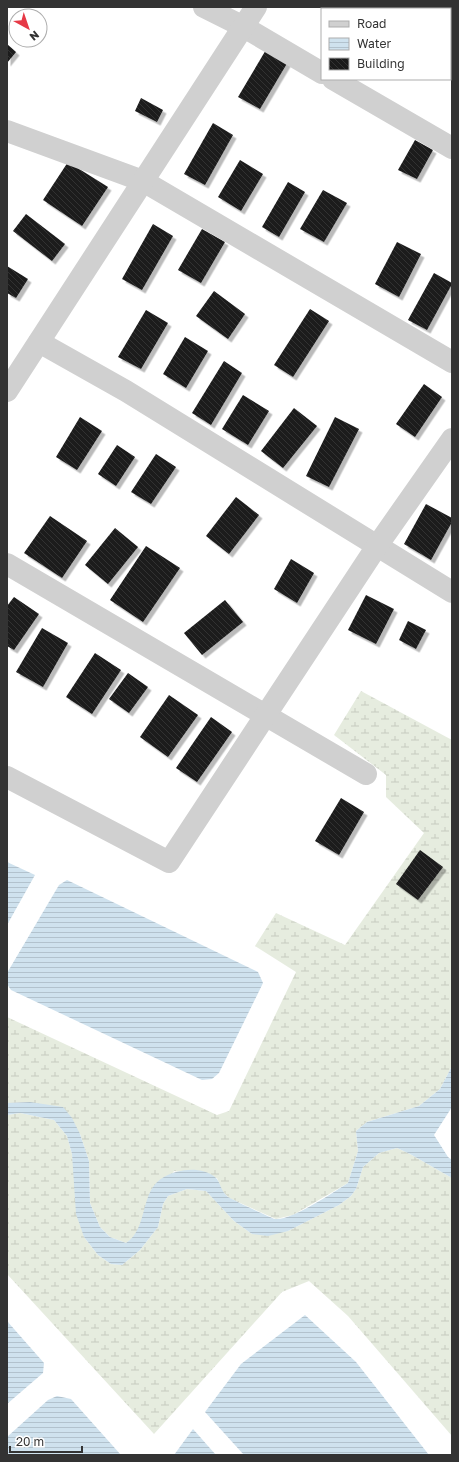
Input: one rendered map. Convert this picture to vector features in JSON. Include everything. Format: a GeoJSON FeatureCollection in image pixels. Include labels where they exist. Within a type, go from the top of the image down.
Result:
{"type":"FeatureCollection","features":[{"type":"Feature","properties":{"kind":"street"},"geometry":{"type":"LineString","coordinates":[[204,7],[244,27],[321,72]]}},
{"type":"Feature","properties":{"kind":"street"},"geometry":{"type":"LineString","coordinates":[[7,391],[256,7]]}},
{"type":"Feature","properties":{"kind":"street"},"geometry":{"type":"LineString","coordinates":[[335,80],[452,148]]}},
{"type":"Feature","properties":{"kind":"street"},"geometry":{"type":"LineString","coordinates":[[7,131],[143,181],[452,362]]}},
{"type":"Feature","properties":{"kind":"street"},"geometry":{"type":"LineString","coordinates":[[39,342],[126,391],[452,592]]}},
{"type":"Feature","properties":{"kind":"street"},"geometry":{"type":"LineString","coordinates":[[7,777],[170,862],[377,546],[452,439]]}},
{"type":"Feature","properties":{"kind":"street"},"geometry":{"type":"LineString","coordinates":[[7,564],[366,774]]}},
{"type":"Feature","properties":{"kind":"green space"},"geometry":{"type":"Polygon","coordinates":[[[361,691],[452,740],[452,1066],[440,1089],[419,1106],[367,1122],[356,1131],[358,1151],[348,1183],[293,1215],[276,1219],[229,1198],[222,1191],[217,1178],[174,1171],[133,1238],[126,1243],[110,1237],[100,1227],[90,1203],[89,1161],[80,1134],[30,1102],[7,1103],[7,1017],[217,1115],[229,1111],[296,972],[255,946],[276,913],[345,945],[424,833],[386,797],[386,775],[334,735],[361,691]]]}},
{"type":"Feature","properties":{"kind":"green space"},"geometry":{"type":"Polygon","coordinates":[[[20,1113],[54,1120],[67,1136],[72,1154],[84,1237],[98,1255],[111,1264],[122,1265],[140,1250],[158,1227],[163,1204],[168,1196],[187,1189],[206,1191],[234,1221],[252,1234],[288,1231],[339,1205],[351,1196],[356,1189],[363,1167],[379,1153],[397,1148],[452,1178],[452,1436],[348,1316],[309,1281],[282,1292],[154,1434],[7,1274],[7,1115],[20,1113]]]}},
{"type":"Feature","properties":{"kind":"water"},"geometry":{"type":"Polygon","coordinates":[[[7,862],[35,875],[7,925],[7,862]]]}},
{"type":"Feature","properties":{"kind":"water"},"geometry":{"type":"Polygon","coordinates":[[[67,880],[258,972],[263,983],[219,1073],[212,1079],[202,1080],[11,990],[7,984],[7,973],[59,885],[67,880]]]}},
{"type":"Feature","properties":{"kind":"water"},"geometry":{"type":"Polygon","coordinates":[[[452,1066],[452,1107],[434,1135],[448,1157],[452,1160],[452,1178],[397,1148],[379,1153],[363,1167],[356,1189],[351,1196],[339,1205],[288,1231],[268,1236],[252,1234],[234,1221],[206,1191],[187,1189],[168,1196],[163,1204],[158,1227],[140,1250],[122,1265],[111,1264],[98,1255],[84,1237],[76,1214],[72,1154],[67,1136],[54,1120],[20,1113],[7,1115],[7,1103],[30,1102],[63,1107],[72,1118],[80,1134],[89,1161],[90,1203],[100,1227],[110,1237],[126,1243],[138,1228],[147,1200],[156,1183],[164,1177],[176,1172],[190,1170],[203,1171],[217,1179],[223,1192],[228,1197],[275,1219],[301,1211],[348,1183],[358,1151],[356,1131],[367,1122],[419,1106],[440,1089],[452,1066]]]}},
{"type":"Feature","properties":{"kind":"water"},"geometry":{"type":"Polygon","coordinates":[[[305,1315],[356,1362],[429,1455],[244,1455],[205,1412],[241,1364],[305,1315]]]}},
{"type":"Feature","properties":{"kind":"water"},"geometry":{"type":"Polygon","coordinates":[[[7,1321],[44,1363],[43,1373],[7,1404],[7,1321]]]}},
{"type":"Feature","properties":{"kind":"water"},"geometry":{"type":"Polygon","coordinates":[[[57,1396],[71,1399],[121,1455],[7,1455],[7,1437],[48,1400],[57,1396]]]}},
{"type":"Feature","properties":{"kind":"water"},"geometry":{"type":"Polygon","coordinates":[[[193,1429],[216,1455],[174,1455],[193,1429]]]}},
{"type":"Feature","properties":{"kind":"building"},"geometry":{"type":"Polygon","coordinates":[[[270,43],[292,55],[260,109],[238,97],[270,43]]]}},
{"type":"Feature","properties":{"kind":"building"},"geometry":{"type":"Polygon","coordinates":[[[7,44],[8,48],[12,48],[16,52],[7,63],[7,44]]]}},
{"type":"Feature","properties":{"kind":"building"},"geometry":{"type":"Polygon","coordinates":[[[141,98],[163,110],[157,122],[135,111],[141,98]]]}},
{"type":"Feature","properties":{"kind":"building"},"geometry":{"type":"Polygon","coordinates":[[[213,123],[233,135],[205,185],[184,174],[213,123]]]}},
{"type":"Feature","properties":{"kind":"building"},"geometry":{"type":"Polygon","coordinates":[[[415,140],[433,150],[417,179],[398,170],[415,140]]]}},
{"type":"Feature","properties":{"kind":"building"},"geometry":{"type":"Polygon","coordinates":[[[240,160],[263,174],[241,211],[218,197],[240,160]]]}},
{"type":"Feature","properties":{"kind":"building"},"geometry":{"type":"Polygon","coordinates":[[[68,162],[108,187],[82,226],[43,200],[68,162]]]}},
{"type":"Feature","properties":{"kind":"building"},"geometry":{"type":"Polygon","coordinates":[[[288,182],[305,192],[279,237],[262,227],[288,182]]]}},
{"type":"Feature","properties":{"kind":"building"},"geometry":{"type":"Polygon","coordinates":[[[323,190],[347,203],[324,242],[300,229],[323,190]]]}},
{"type":"Feature","properties":{"kind":"building"},"geometry":{"type":"Polygon","coordinates":[[[26,214],[65,244],[52,261],[13,231],[26,214]]]}},
{"type":"Feature","properties":{"kind":"building"},"geometry":{"type":"Polygon","coordinates":[[[153,224],[173,236],[142,290],[122,279],[153,224]]]}},
{"type":"Feature","properties":{"kind":"building"},"geometry":{"type":"Polygon","coordinates":[[[202,229],[225,242],[201,283],[178,270],[202,229]]]}},
{"type":"Feature","properties":{"kind":"building"},"geometry":{"type":"Polygon","coordinates":[[[397,242],[421,254],[399,297],[375,284],[397,242]]]}},
{"type":"Feature","properties":{"kind":"building"},"geometry":{"type":"Polygon","coordinates":[[[7,266],[28,279],[16,298],[7,293],[7,266]]]}},
{"type":"Feature","properties":{"kind":"building"},"geometry":{"type":"Polygon","coordinates":[[[434,273],[452,284],[427,330],[408,320],[434,273]]]}},
{"type":"Feature","properties":{"kind":"building"},"geometry":{"type":"Polygon","coordinates":[[[214,291],[245,314],[228,339],[196,316],[214,291]]]}},
{"type":"Feature","properties":{"kind":"building"},"geometry":{"type":"Polygon","coordinates":[[[310,309],[329,321],[293,377],[274,365],[310,309]]]}},
{"type":"Feature","properties":{"kind":"building"},"geometry":{"type":"Polygon","coordinates":[[[146,310],[168,323],[141,369],[118,357],[146,310]]]}},
{"type":"Feature","properties":{"kind":"building"},"geometry":{"type":"Polygon","coordinates":[[[185,337],[208,351],[186,388],[163,374],[185,337]]]}},
{"type":"Feature","properties":{"kind":"building"},"geometry":{"type":"Polygon","coordinates":[[[224,361],[242,373],[211,425],[192,413],[224,361]]]}},
{"type":"Feature","properties":{"kind":"building"},"geometry":{"type":"Polygon","coordinates":[[[424,384],[442,397],[415,437],[396,424],[424,384]]]}},
{"type":"Feature","properties":{"kind":"building"},"geometry":{"type":"Polygon","coordinates":[[[243,395],[269,411],[248,445],[222,429],[243,395]]]}},
{"type":"Feature","properties":{"kind":"building"},"geometry":{"type":"Polygon","coordinates":[[[294,408],[317,426],[283,468],[261,451],[294,408]]]}},
{"type":"Feature","properties":{"kind":"building"},"geometry":{"type":"Polygon","coordinates":[[[80,417],[102,431],[77,470],[56,457],[80,417]]]}},
{"type":"Feature","properties":{"kind":"building"},"geometry":{"type":"Polygon","coordinates":[[[335,417],[359,429],[329,487],[306,476],[335,417]]]}},
{"type":"Feature","properties":{"kind":"building"},"geometry":{"type":"Polygon","coordinates":[[[117,445],[135,457],[116,486],[98,474],[117,445]]]}},
{"type":"Feature","properties":{"kind":"building"},"geometry":{"type":"Polygon","coordinates":[[[156,454],[176,467],[151,504],[131,492],[156,454]]]}},
{"type":"Feature","properties":{"kind":"building"},"geometry":{"type":"Polygon","coordinates":[[[236,497],[259,515],[229,554],[206,536],[236,497]]]}},
{"type":"Feature","properties":{"kind":"building"},"geometry":{"type":"Polygon","coordinates":[[[426,504],[452,518],[452,522],[431,560],[404,544],[426,504]]]}},
{"type":"Feature","properties":{"kind":"building"},"geometry":{"type":"Polygon","coordinates":[[[50,516],[87,541],[62,578],[24,553],[50,516]]]}},
{"type":"Feature","properties":{"kind":"building"},"geometry":{"type":"Polygon","coordinates":[[[115,528],[138,547],[108,584],[85,565],[115,528]]]}},
{"type":"Feature","properties":{"kind":"building"},"geometry":{"type":"Polygon","coordinates":[[[146,546],[180,568],[143,622],[110,600],[146,546]]]}},
{"type":"Feature","properties":{"kind":"building"},"geometry":{"type":"Polygon","coordinates":[[[291,559],[314,573],[297,603],[274,589],[291,559]]]}},
{"type":"Feature","properties":{"kind":"building"},"geometry":{"type":"Polygon","coordinates":[[[366,595],[394,609],[376,644],[348,630],[366,595]]]}},
{"type":"Feature","properties":{"kind":"building"},"geometry":{"type":"Polygon","coordinates":[[[14,597],[39,614],[14,650],[7,646],[7,606],[14,597]]]}},
{"type":"Feature","properties":{"kind":"building"},"geometry":{"type":"Polygon","coordinates":[[[225,600],[243,622],[202,655],[184,633],[225,600]]]}},
{"type":"Feature","properties":{"kind":"building"},"geometry":{"type":"Polygon","coordinates":[[[408,621],[426,630],[416,649],[399,640],[408,621]]]}},
{"type":"Feature","properties":{"kind":"building"},"geometry":{"type":"Polygon","coordinates":[[[42,628],[68,643],[43,687],[16,672],[42,628]]]}},
{"type":"Feature","properties":{"kind":"building"},"geometry":{"type":"Polygon","coordinates":[[[95,653],[121,670],[92,714],[66,697],[95,653]]]}},
{"type":"Feature","properties":{"kind":"building"},"geometry":{"type":"Polygon","coordinates":[[[128,673],[148,687],[129,713],[109,699],[128,673]]]}},
{"type":"Feature","properties":{"kind":"building"},"geometry":{"type":"Polygon","coordinates":[[[169,695],[198,715],[168,757],[140,737],[169,695]]]}},
{"type":"Feature","properties":{"kind":"building"},"geometry":{"type":"Polygon","coordinates":[[[211,717],[232,732],[197,782],[176,768],[211,717]]]}},
{"type":"Feature","properties":{"kind":"building"},"geometry":{"type":"Polygon","coordinates":[[[341,798],[364,812],[339,855],[315,841],[341,798]]]}},
{"type":"Feature","properties":{"kind":"building"},"geometry":{"type":"Polygon","coordinates":[[[420,850],[443,867],[418,900],[396,884],[420,850]]]}}]}
